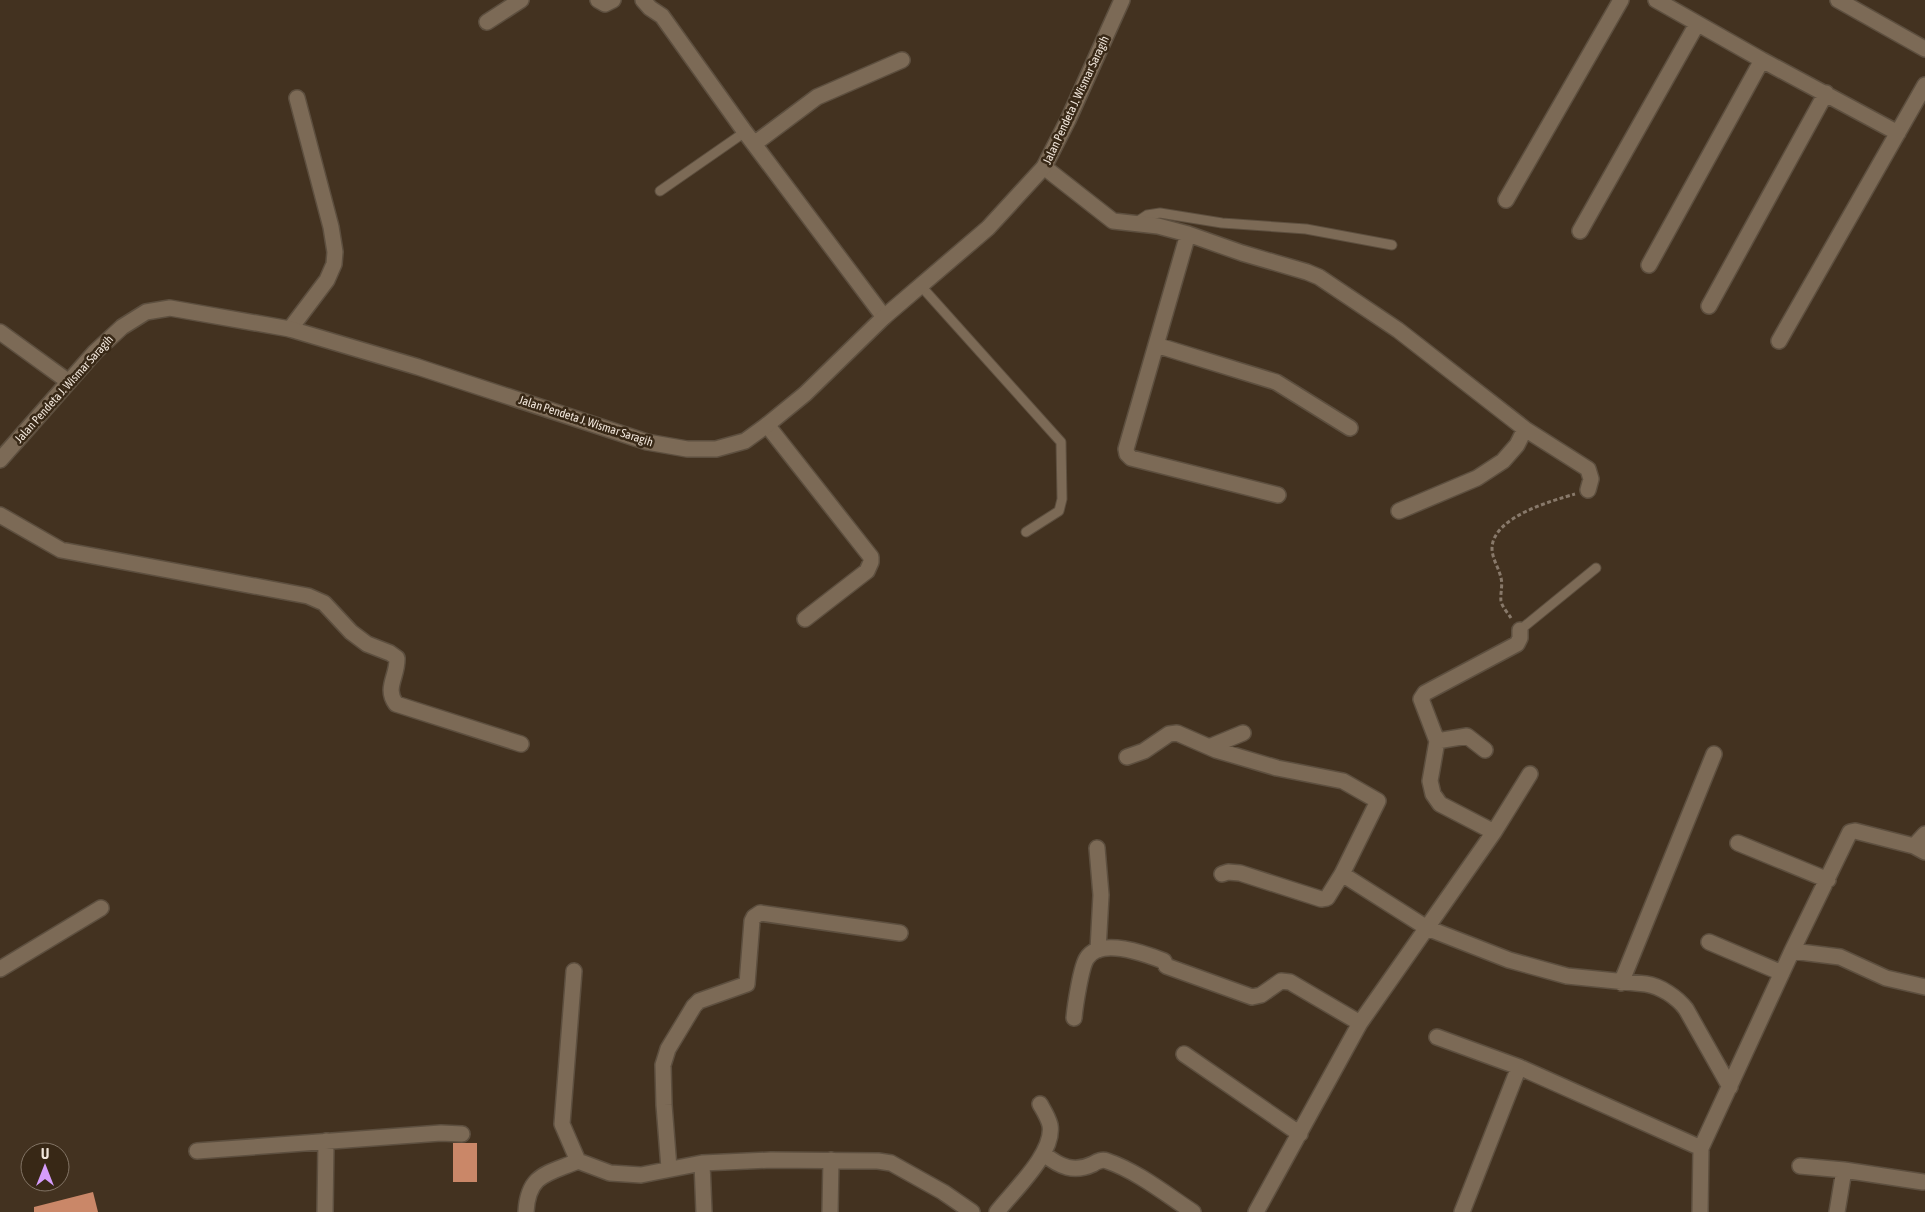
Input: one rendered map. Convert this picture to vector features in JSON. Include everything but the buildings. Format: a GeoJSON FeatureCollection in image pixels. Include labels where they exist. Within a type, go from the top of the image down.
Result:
{"type":"FeatureCollection","features":[{"type":"Feature","properties":{"kind":"street"},"geometry":{"type":"LineString","coordinates":[[487,22],[521,0]]}},
{"type":"Feature","properties":{"kind":"street"},"geometry":{"type":"LineString","coordinates":[[598,0],[605,4],[613,0]]}},
{"type":"Feature","properties":{"kind":"street"},"geometry":{"type":"LineString","coordinates":[[643,0],[650,8],[660,14],[750,138],[884,316]]}},
{"type":"Feature","properties":{"kind":"street","name":"Jalan Pendeta J. Wismar Saragih"},"geometry":{"type":"LineString","coordinates":[[0,460],[95,352],[122,327],[146,312],[170,308],[290,329],[418,367],[647,442],[687,449],[716,449],[745,441],[767,426],[805,394],[884,316],[988,228],[1044,167],[1068,120],[1122,0]]}},
{"type":"Feature","properties":{"kind":"street"},"geometry":{"type":"LineString","coordinates":[[1506,200],[1621,0]]}},
{"type":"Feature","properties":{"kind":"street"},"geometry":{"type":"LineString","coordinates":[[1656,0],[1762,60],[1898,133]]}},
{"type":"Feature","properties":{"kind":"street"},"geometry":{"type":"LineString","coordinates":[[1838,0],[1925,49]]}},
{"type":"Feature","properties":{"kind":"street"},"geometry":{"type":"LineString","coordinates":[[1580,231],[1697,24]]}},
{"type":"Feature","properties":{"kind":"street"},"geometry":{"type":"LineString","coordinates":[[750,138],[817,97],[902,60]]}},
{"type":"Feature","properties":{"kind":"street"},"geometry":{"type":"LineString","coordinates":[[1648,265],[1762,60]]}},
{"type":"Feature","properties":{"kind":"street"},"geometry":{"type":"LineString","coordinates":[[1779,341],[1925,85]]}},
{"type":"Feature","properties":{"kind":"street"},"geometry":{"type":"LineString","coordinates":[[1709,306],[1826,93]]}},
{"type":"Feature","properties":{"kind":"street"},"geometry":{"type":"LineString","coordinates":[[290,329],[327,280],[334,264],[335,252],[331,227],[297,98]]}},
{"type":"Feature","properties":{"kind":"street"},"geometry":{"type":"LineString","coordinates":[[1044,167],[1109,218],[1118,222],[1158,226],[1188,234],[1319,277],[1398,330],[1525,429],[1588,469],[1590,479],[1588,490]]}},
{"type":"Feature","properties":{"kind":"street"},"geometry":{"type":"LineString","coordinates":[[1188,234],[1126,449],[1127,454],[1131,458],[1278,495]]}},
{"type":"Feature","properties":{"kind":"street"},"geometry":{"type":"LineString","coordinates":[[0,332],[69,382]]}},
{"type":"Feature","properties":{"kind":"street"},"geometry":{"type":"LineString","coordinates":[[1156,345],[1276,382],[1350,428]]}},
{"type":"Feature","properties":{"kind":"street"},"geometry":{"type":"LineString","coordinates":[[767,426],[870,557],[871,562],[867,571],[805,619]]}},
{"type":"Feature","properties":{"kind":"street"},"geometry":{"type":"LineString","coordinates":[[1399,511],[1478,478],[1503,461],[1517,446],[1525,429]]}},
{"type":"Feature","properties":{"kind":"street"},"geometry":{"type":"LineString","coordinates":[[0,515],[61,550],[308,596],[324,603],[351,632],[367,644],[390,653],[397,658],[397,666],[390,689],[391,698],[396,704],[521,744]]}},
{"type":"Feature","properties":{"kind":"street"},"geometry":{"type":"LineString","coordinates":[[1494,832],[1440,804],[1433,794],[1430,781],[1437,741],[1421,702],[1422,696],[1517,644],[1520,638],[1520,630]]}},
{"type":"Feature","properties":{"kind":"street"},"geometry":{"type":"LineString","coordinates":[[1127,757],[1144,751],[1173,733],[1180,734],[1209,748],[1278,768],[1343,781],[1378,801],[1342,874],[1328,896],[1321,899],[1240,873],[1228,872],[1222,874]]}},
{"type":"Feature","properties":{"kind":"street"},"geometry":{"type":"LineString","coordinates":[[1209,748],[1243,733]]}},
{"type":"Feature","properties":{"kind":"street"},"geometry":{"type":"LineString","coordinates":[[1437,741],[1467,736],[1486,750]]}},
{"type":"Feature","properties":{"kind":"street"},"geometry":{"type":"LineString","coordinates":[[1621,983],[1714,754]]}},
{"type":"Feature","properties":{"kind":"street"},"geometry":{"type":"LineString","coordinates":[[1256,1212],[1360,1023],[1494,832],[1530,774]]}},
{"type":"Feature","properties":{"kind":"street"},"geometry":{"type":"LineString","coordinates":[[1700,1212],[1701,1148],[1792,951],[1850,832],[1853,831],[1920,849],[1925,834]]}},
{"type":"Feature","properties":{"kind":"street"},"geometry":{"type":"LineString","coordinates":[[1738,843],[1828,880]]}},
{"type":"Feature","properties":{"kind":"street"},"geometry":{"type":"LineString","coordinates":[[1097,848],[1101,895],[1098,950]]}},
{"type":"Feature","properties":{"kind":"street"},"geometry":{"type":"LineString","coordinates":[[1342,874],[1427,928],[1510,960],[1568,976],[1652,985],[1681,1003],[1730,1088]]}},
{"type":"Feature","properties":{"kind":"street"},"geometry":{"type":"LineString","coordinates":[[0,969],[101,908]]}},
{"type":"Feature","properties":{"kind":"street"},"geometry":{"type":"LineString","coordinates":[[669,1168],[664,1105],[665,1056],[694,1006],[699,1001],[747,984],[752,920],[754,917],[760,914],[900,933]]}},
{"type":"Feature","properties":{"kind":"street"},"geometry":{"type":"LineString","coordinates":[[1709,942],[1782,973]]}},
{"type":"Feature","properties":{"kind":"street"},"geometry":{"type":"LineString","coordinates":[[1074,1018],[1087,958],[1098,950],[1112,948],[1142,952],[1164,961],[1166,966],[1252,997],[1261,995],[1281,981],[1286,981],[1360,1023]]}},
{"type":"Feature","properties":{"kind":"street"},"geometry":{"type":"LineString","coordinates":[[1792,951],[1840,957],[1886,978],[1925,987]]}},
{"type":"Feature","properties":{"kind":"street"},"geometry":{"type":"LineString","coordinates":[[574,971],[562,1124],[578,1161],[599,1170],[622,1175],[641,1175],[702,1162],[870,1160],[891,1163],[943,1192],[972,1212]]}},
{"type":"Feature","properties":{"kind":"street"},"geometry":{"type":"LineString","coordinates":[[1437,1037],[1519,1067],[1701,1148]]}},
{"type":"Feature","properties":{"kind":"street"},"geometry":{"type":"LineString","coordinates":[[1184,1054],[1300,1134]]}},
{"type":"Feature","properties":{"kind":"street"},"geometry":{"type":"LineString","coordinates":[[1462,1212],[1519,1067]]}},
{"type":"Feature","properties":{"kind":"street"},"geometry":{"type":"LineString","coordinates":[[997,1212],[1044,1154],[1050,1127],[1046,1114],[1040,1104]]}},
{"type":"Feature","properties":{"kind":"street"},"geometry":{"type":"LineString","coordinates":[[197,1151],[441,1133],[462,1134]]}},
{"type":"Feature","properties":{"kind":"street"},"geometry":{"type":"LineString","coordinates":[[325,1212],[326,1141]]}},
{"type":"Feature","properties":{"kind":"street"},"geometry":{"type":"LineString","coordinates":[[1044,1154],[1055,1163],[1077,1169],[1106,1160],[1137,1176],[1193,1212]]}},
{"type":"Feature","properties":{"kind":"street"},"geometry":{"type":"LineString","coordinates":[[830,1212],[832,1160]]}},
{"type":"Feature","properties":{"kind":"street"},"geometry":{"type":"LineString","coordinates":[[526,1212],[529,1191],[536,1181],[546,1174],[578,1161]]}},
{"type":"Feature","properties":{"kind":"street"},"geometry":{"type":"LineString","coordinates":[[702,1162],[704,1212]]}},
{"type":"Feature","properties":{"kind":"street"},"geometry":{"type":"LineString","coordinates":[[1800,1166],[1844,1170],[1924,1182]]}},
{"type":"Feature","properties":{"kind":"street"},"geometry":{"type":"LineString","coordinates":[[1838,1212],[1844,1170]]}},
{"type":"Feature","properties":{"kind":"lane"},"geometry":{"type":"LineString","coordinates":[[660,191],[750,138]]}},
{"type":"Feature","properties":{"kind":"lane"},"geometry":{"type":"LineString","coordinates":[[1134,224],[1147,215],[1160,213],[1222,223],[1315,230],[1392,245]]}},
{"type":"Feature","properties":{"kind":"lane"},"geometry":{"type":"LineString","coordinates":[[920,285],[1061,442],[1062,499],[1059,510],[1026,532]]}},
{"type":"Feature","properties":{"kind":"lane"},"geometry":{"type":"LineString","coordinates":[[1520,630],[1596,568]]}},
{"type":"Feature","properties":{"kind":"path"},"geometry":{"type":"LineString","coordinates":[[1520,630],[1501,602],[1502,580],[1492,549],[1494,538],[1500,529],[1516,517],[1537,506],[1588,490]]}}]}
